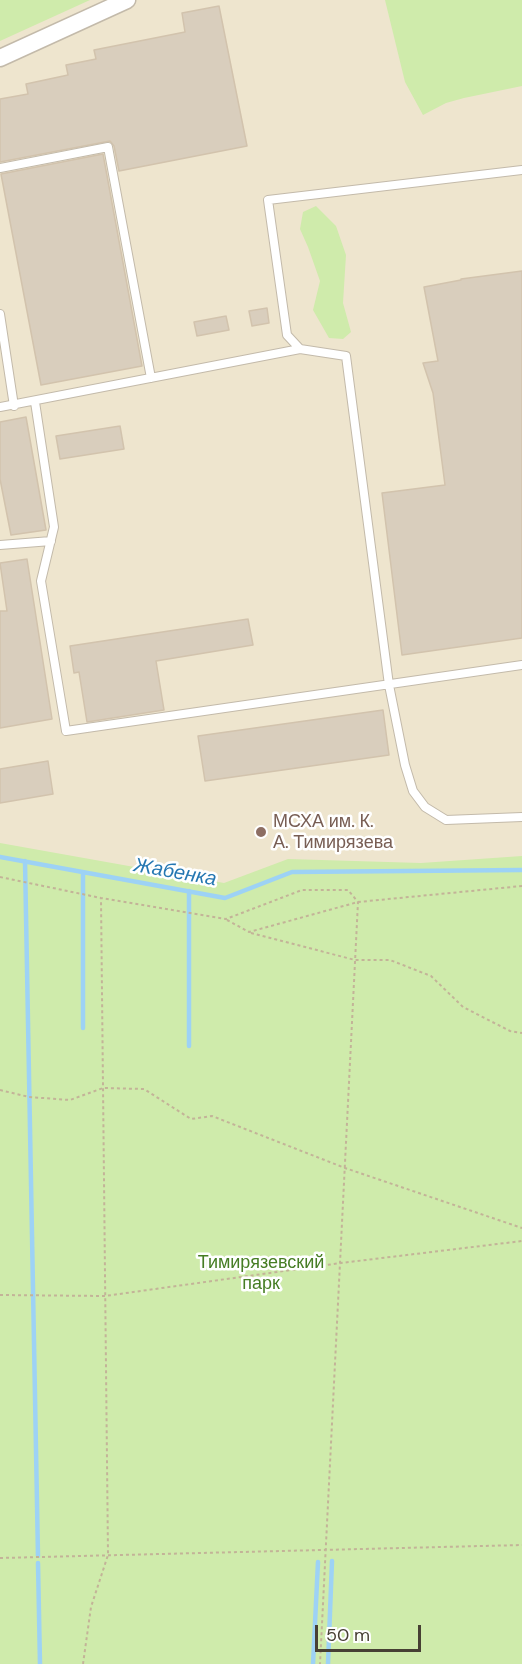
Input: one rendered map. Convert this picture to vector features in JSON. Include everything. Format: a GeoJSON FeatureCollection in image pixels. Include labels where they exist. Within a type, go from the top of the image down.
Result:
{"type":"FeatureCollection","features":[{"type":"Feature","properties":{"kind":"street"},"geometry":{"type":"LineString","coordinates":[[0,58],[127,0]]}},
{"type":"Feature","properties":{"kind":"lane"},"geometry":{"type":"LineString","coordinates":[[0,168],[108,147],[151,378]]}},
{"type":"Feature","properties":{"kind":"lane"},"geometry":{"type":"LineString","coordinates":[[300,349],[287,335],[267,200],[522,170]]}},
{"type":"Feature","properties":{"kind":"lane"},"geometry":{"type":"LineString","coordinates":[[0,314],[14,406]]}},
{"type":"Feature","properties":{"kind":"lane"},"geometry":{"type":"LineString","coordinates":[[0,407],[300,349],[346,356],[389,685],[412,790],[425,807],[446,820],[522,817]]}},
{"type":"Feature","properties":{"kind":"lane"},"geometry":{"type":"LineString","coordinates":[[34,402],[54,527],[41,581],[66,731],[522,665]]}},
{"type":"Feature","properties":{"kind":"lane"},"geometry":{"type":"LineString","coordinates":[[0,546],[51,541]]}},
{"type":"Feature","properties":{"kind":"path"},"geometry":{"type":"LineString","coordinates":[[0,878],[226,920],[249,932],[355,960],[390,960],[431,976],[464,1007],[510,1031],[522,1033]]}},
{"type":"Feature","properties":{"kind":"path"},"geometry":{"type":"LineString","coordinates":[[249,932],[358,902],[522,886]]}},
{"type":"Feature","properties":{"kind":"path"},"geometry":{"type":"LineString","coordinates":[[226,920],[302,890],[348,890],[358,902],[320,1664]]}},
{"type":"Feature","properties":{"kind":"path"},"geometry":{"type":"LineString","coordinates":[[83,1664],[91,1607],[108,1555],[100,898]]}},
{"type":"Feature","properties":{"kind":"path"},"geometry":{"type":"LineString","coordinates":[[0,1090],[29,1096],[70,1100],[103,1088],[144,1089],[192,1119],[212,1116],[345,1168],[522,1228]]}},
{"type":"Feature","properties":{"kind":"path"},"geometry":{"type":"LineString","coordinates":[[0,1294],[105,1296],[340,1263],[522,1241]]}},
{"type":"Feature","properties":{"kind":"path"},"geometry":{"type":"LineString","coordinates":[[0,1558],[522,1545]]}},
{"type":"Feature","properties":{"kind":"shaded area","name":"МСХА им. К. А. Тимирязева"},"geometry":{"type":"Polygon","coordinates":[[[0,0],[522,0],[522,1664],[0,1664],[0,0]]]}},
{"type":"Feature","properties":{"kind":"green space"},"geometry":{"type":"Polygon","coordinates":[[[0,0],[90,0],[0,41],[0,0]]]}},
{"type":"Feature","properties":{"kind":"green space"},"geometry":{"type":"Polygon","coordinates":[[[385,0],[522,0],[522,86],[446,103],[423,115],[405,82],[385,0]]]}},
{"type":"Feature","properties":{"kind":"green space"},"geometry":{"type":"Polygon","coordinates":[[[316,206],[336,226],[346,255],[343,303],[351,332],[343,339],[329,338],[313,310],[320,281],[300,229],[303,212],[316,206]]]}},
{"type":"Feature","properties":{"kind":"green space","name":"Тимирязевский парк"},"geometry":{"type":"Polygon","coordinates":[[[0,843],[224,883],[288,859],[421,863],[522,856],[522,1664],[0,1664],[0,843]]]}},
{"type":"Feature","properties":{"kind":"building"},"geometry":{"type":"Polygon","coordinates":[[[219,6],[247,146],[119,171],[114,146],[110,141],[0,162],[0,99],[28,94],[26,84],[68,75],[66,65],[96,59],[94,50],[185,32],[182,13],[219,6]]]}},
{"type":"Feature","properties":{"kind":"building"},"geometry":{"type":"Polygon","coordinates":[[[103,154],[142,366],[41,385],[1,174],[103,154]]]}},
{"type":"Feature","properties":{"kind":"building"},"geometry":{"type":"Polygon","coordinates":[[[522,271],[522,638],[402,655],[382,493],[445,485],[433,393],[423,363],[438,361],[424,287],[461,279],[522,271]]]}},
{"type":"Feature","properties":{"kind":"building"},"geometry":{"type":"Polygon","coordinates":[[[267,308],[269,323],[252,326],[249,311],[267,308]]]}},
{"type":"Feature","properties":{"kind":"building"},"geometry":{"type":"Polygon","coordinates":[[[226,316],[229,330],[197,336],[194,322],[226,316]]]}},
{"type":"Feature","properties":{"kind":"building"},"geometry":{"type":"Polygon","coordinates":[[[26,417],[46,530],[11,535],[0,479],[0,422],[26,417]]]}},
{"type":"Feature","properties":{"kind":"building"},"geometry":{"type":"Polygon","coordinates":[[[120,426],[124,449],[60,459],[56,436],[120,426]]]}},
{"type":"Feature","properties":{"kind":"building"},"geometry":{"type":"Polygon","coordinates":[[[27,559],[52,719],[0,728],[0,611],[7,611],[0,563],[27,559]]]}},
{"type":"Feature","properties":{"kind":"building"},"geometry":{"type":"Polygon","coordinates":[[[248,619],[253,645],[156,661],[164,710],[87,722],[79,672],[74,673],[70,646],[248,619]]]}},
{"type":"Feature","properties":{"kind":"building"},"geometry":{"type":"Polygon","coordinates":[[[383,710],[389,755],[205,781],[198,736],[383,710]]]}},
{"type":"Feature","properties":{"kind":"building"},"geometry":{"type":"Polygon","coordinates":[[[48,761],[53,794],[0,803],[0,769],[48,761]]]}},
{"type":"Feature","properties":{"kind":"waterway","name":"Жабенка"},"geometry":{"type":"LineString","coordinates":[[0,857],[225,898],[292,872],[522,870]]}},
{"type":"Feature","properties":{"kind":"waterway"},"geometry":{"type":"LineString","coordinates":[[25,861],[38,1556]]}},
{"type":"Feature","properties":{"kind":"waterway"},"geometry":{"type":"LineString","coordinates":[[83,873],[83,1028]]}},
{"type":"Feature","properties":{"kind":"waterway"},"geometry":{"type":"LineString","coordinates":[[189,891],[189,1046]]}},
{"type":"Feature","properties":{"kind":"waterway"},"geometry":{"type":"LineString","coordinates":[[328,1664],[332,1561]]}},
{"type":"Feature","properties":{"kind":"waterway"},"geometry":{"type":"LineString","coordinates":[[313,1664],[318,1562]]}},
{"type":"Feature","properties":{"kind":"waterway"},"geometry":{"type":"LineString","coordinates":[[38,1563],[40,1664]]}},
{"type":"Feature","properties":{"kind":"place","name":"МСХА им. К. А. Тимирязева"},"geometry":{"type":"Point","coordinates":[261,832]}}]}
